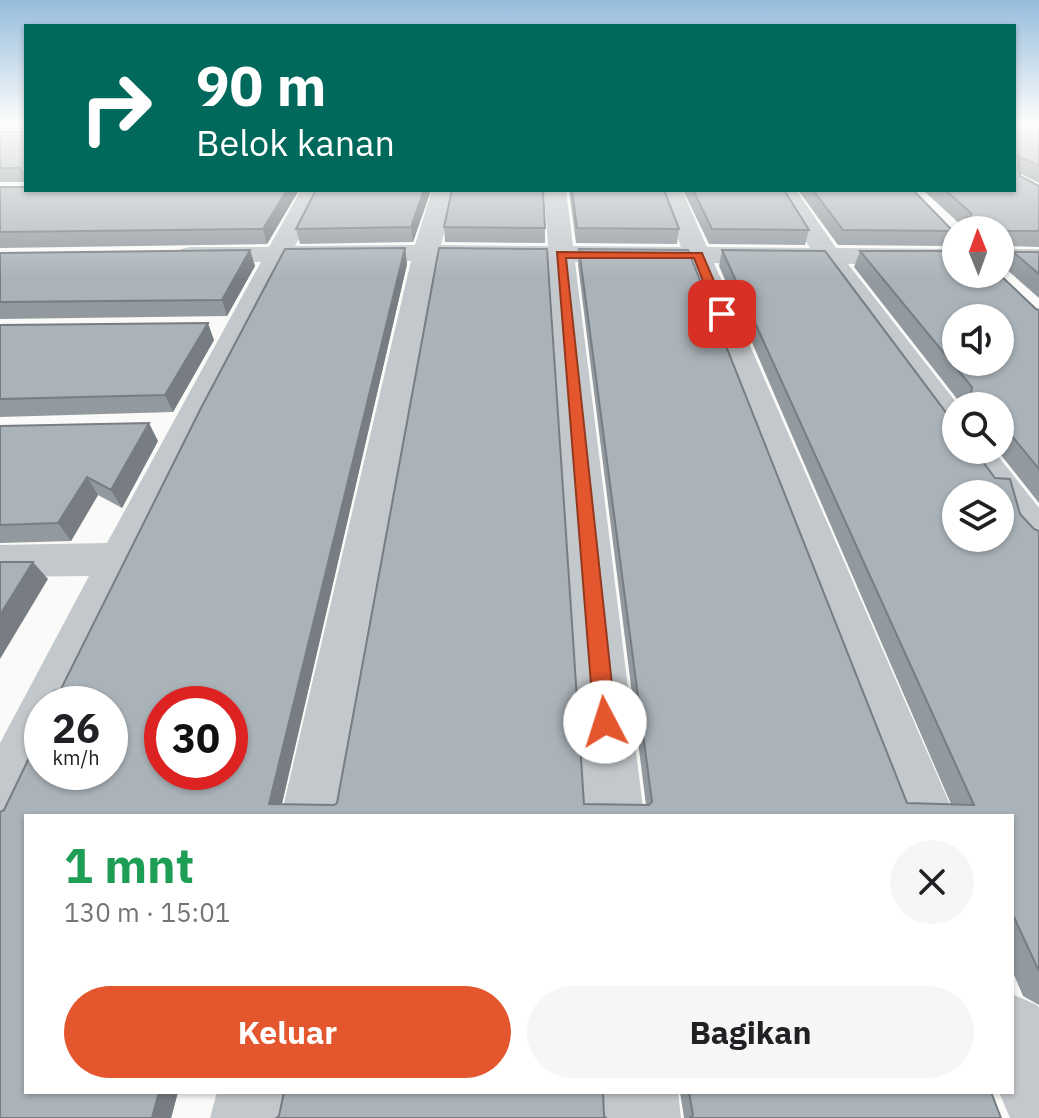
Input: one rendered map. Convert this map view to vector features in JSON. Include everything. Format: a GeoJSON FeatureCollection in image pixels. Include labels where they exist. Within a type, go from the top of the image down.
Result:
{"type":"FeatureCollection","features":[{"type":"Feature","properties":{"kind":"street"},"geometry":{"type":"LineString","coordinates":[[57,686],[121,559],[171,427],[224,328],[278,255],[311,192]]}},
{"type":"Feature","properties":{"kind":"street"},"geometry":{"type":"LineString","coordinates":[[311,814],[426,253],[442,192]]}},
{"type":"Feature","properties":{"kind":"street"},"geometry":{"type":"LineString","coordinates":[[555,192],[614,814]]}},
{"type":"Feature","properties":{"kind":"street"},"geometry":{"type":"LineString","coordinates":[[672,192],[924,814]]}},
{"type":"Feature","properties":{"kind":"street"},"geometry":{"type":"LineString","coordinates":[[786,192],[829,257],[942,408]]}},
{"type":"Feature","properties":{"kind":"street"},"geometry":{"type":"LineString","coordinates":[[169,256],[426,253],[942,257]]}},
{"type":"Feature","properties":{"kind":"street"},"geometry":{"type":"LineString","coordinates":[[1014,257],[1039,257]]}},
{"type":"Feature","properties":{"kind":"street"},"geometry":{"type":"LineString","coordinates":[[984,464],[1039,538]]}},
{"type":"Feature","properties":{"kind":"street"},"geometry":{"type":"LineString","coordinates":[[0,561],[121,559]]}},
{"type":"Feature","properties":{"kind":"street"},"geometry":{"type":"LineString","coordinates":[[1,797],[24,752]]}},
{"type":"Feature","properties":{"kind":"street"},"geometry":{"type":"LineString","coordinates":[[1014,1035],[1039,1097]]}},
{"type":"Feature","properties":{"kind":"street"},"geometry":{"type":"LineString","coordinates":[[249,1118],[255,1094]]}},
{"type":"Feature","properties":{"kind":"street"},"geometry":{"type":"LineString","coordinates":[[640,1094],[642,1118]]}},
{"type":"Feature","properties":{"kind":"building"},"geometry":{"type":"Polygon","coordinates":[[[1016,175],[1039,186],[1039,231],[1014,231],[1014,216],[971,216],[947,192],[1016,192],[1016,175]]]}},
{"type":"Feature","properties":{"kind":"building"},"geometry":{"type":"Polygon","coordinates":[[[0,187],[24,187],[24,192],[286,192],[263,229],[0,232],[0,187]]]}},
{"type":"Feature","properties":{"kind":"building"},"geometry":{"type":"Polygon","coordinates":[[[315,192],[423,192],[411,227],[296,229],[315,192]]]}},
{"type":"Feature","properties":{"kind":"building"},"geometry":{"type":"Polygon","coordinates":[[[452,192],[543,192],[545,228],[444,227],[452,192]]]}},
{"type":"Feature","properties":{"kind":"building"},"geometry":{"type":"Polygon","coordinates":[[[572,192],[665,192],[679,229],[577,228],[572,192]]]}},
{"type":"Feature","properties":{"kind":"building"},"geometry":{"type":"Polygon","coordinates":[[[694,192],[785,192],[809,230],[712,229],[694,192]]]}},
{"type":"Feature","properties":{"kind":"building"},"geometry":{"type":"Polygon","coordinates":[[[814,192],[915,192],[942,220],[942,231],[843,230],[814,192]]]}},
{"type":"Feature","properties":{"kind":"building"},"geometry":{"type":"Polygon","coordinates":[[[405,248],[269,804],[337,803],[439,248],[547,249],[584,804],[649,805],[652,802],[579,249],[688,250],[907,803],[974,805],[722,250],[825,251],[942,407],[942,464],[984,464],[995,478],[1010,479],[942,480],[942,552],[1014,552],[1014,493],[1020,514],[1039,531],[1039,971],[1014,917],[1014,814],[24,814],[24,1094],[158,1094],[152,1118],[0,1118],[0,812],[4,810],[24,768],[24,790],[128,790],[128,686],[62,686],[200,410],[285,249],[405,248]]]}},
{"type":"Feature","properties":{"kind":"building"},"geometry":{"type":"Polygon","coordinates":[[[250,250],[222,300],[0,302],[0,253],[250,250]]]}},
{"type":"Feature","properties":{"kind":"building"},"geometry":{"type":"Polygon","coordinates":[[[860,251],[942,251],[942,288],[1014,288],[1039,310],[1039,469],[1014,439],[1014,392],[971,392],[972,387],[963,376],[1014,376],[1014,304],[942,304],[942,351],[860,251]]]}},
{"type":"Feature","properties":{"kind":"building"},"geometry":{"type":"Polygon","coordinates":[[[1014,252],[1039,252],[1039,274],[1014,253],[1014,252]]]}},
{"type":"Feature","properties":{"kind":"building"},"geometry":{"type":"Polygon","coordinates":[[[208,323],[165,395],[0,399],[0,325],[208,323]]]}},
{"type":"Feature","properties":{"kind":"building"},"geometry":{"type":"Polygon","coordinates":[[[149,423],[111,490],[87,477],[58,523],[0,525],[0,426],[149,423]]]}},
{"type":"Feature","properties":{"kind":"building"},"geometry":{"type":"Polygon","coordinates":[[[0,562],[33,562],[0,615],[0,562]]]}},
{"type":"Feature","properties":{"kind":"building"},"geometry":{"type":"Polygon","coordinates":[[[284,1094],[603,1094],[606,1118],[276,1118],[284,1094]]]}},
{"type":"Feature","properties":{"kind":"building"},"geometry":{"type":"Polygon","coordinates":[[[689,1094],[992,1094],[1001,1118],[690,1118],[693,1115],[689,1094]]]}},
{"type":"Feature","properties":{"kind":"route"},"geometry":{"type":"LineString","coordinates":[[605,722],[560,254],[698,255],[722,314]]}}]}
